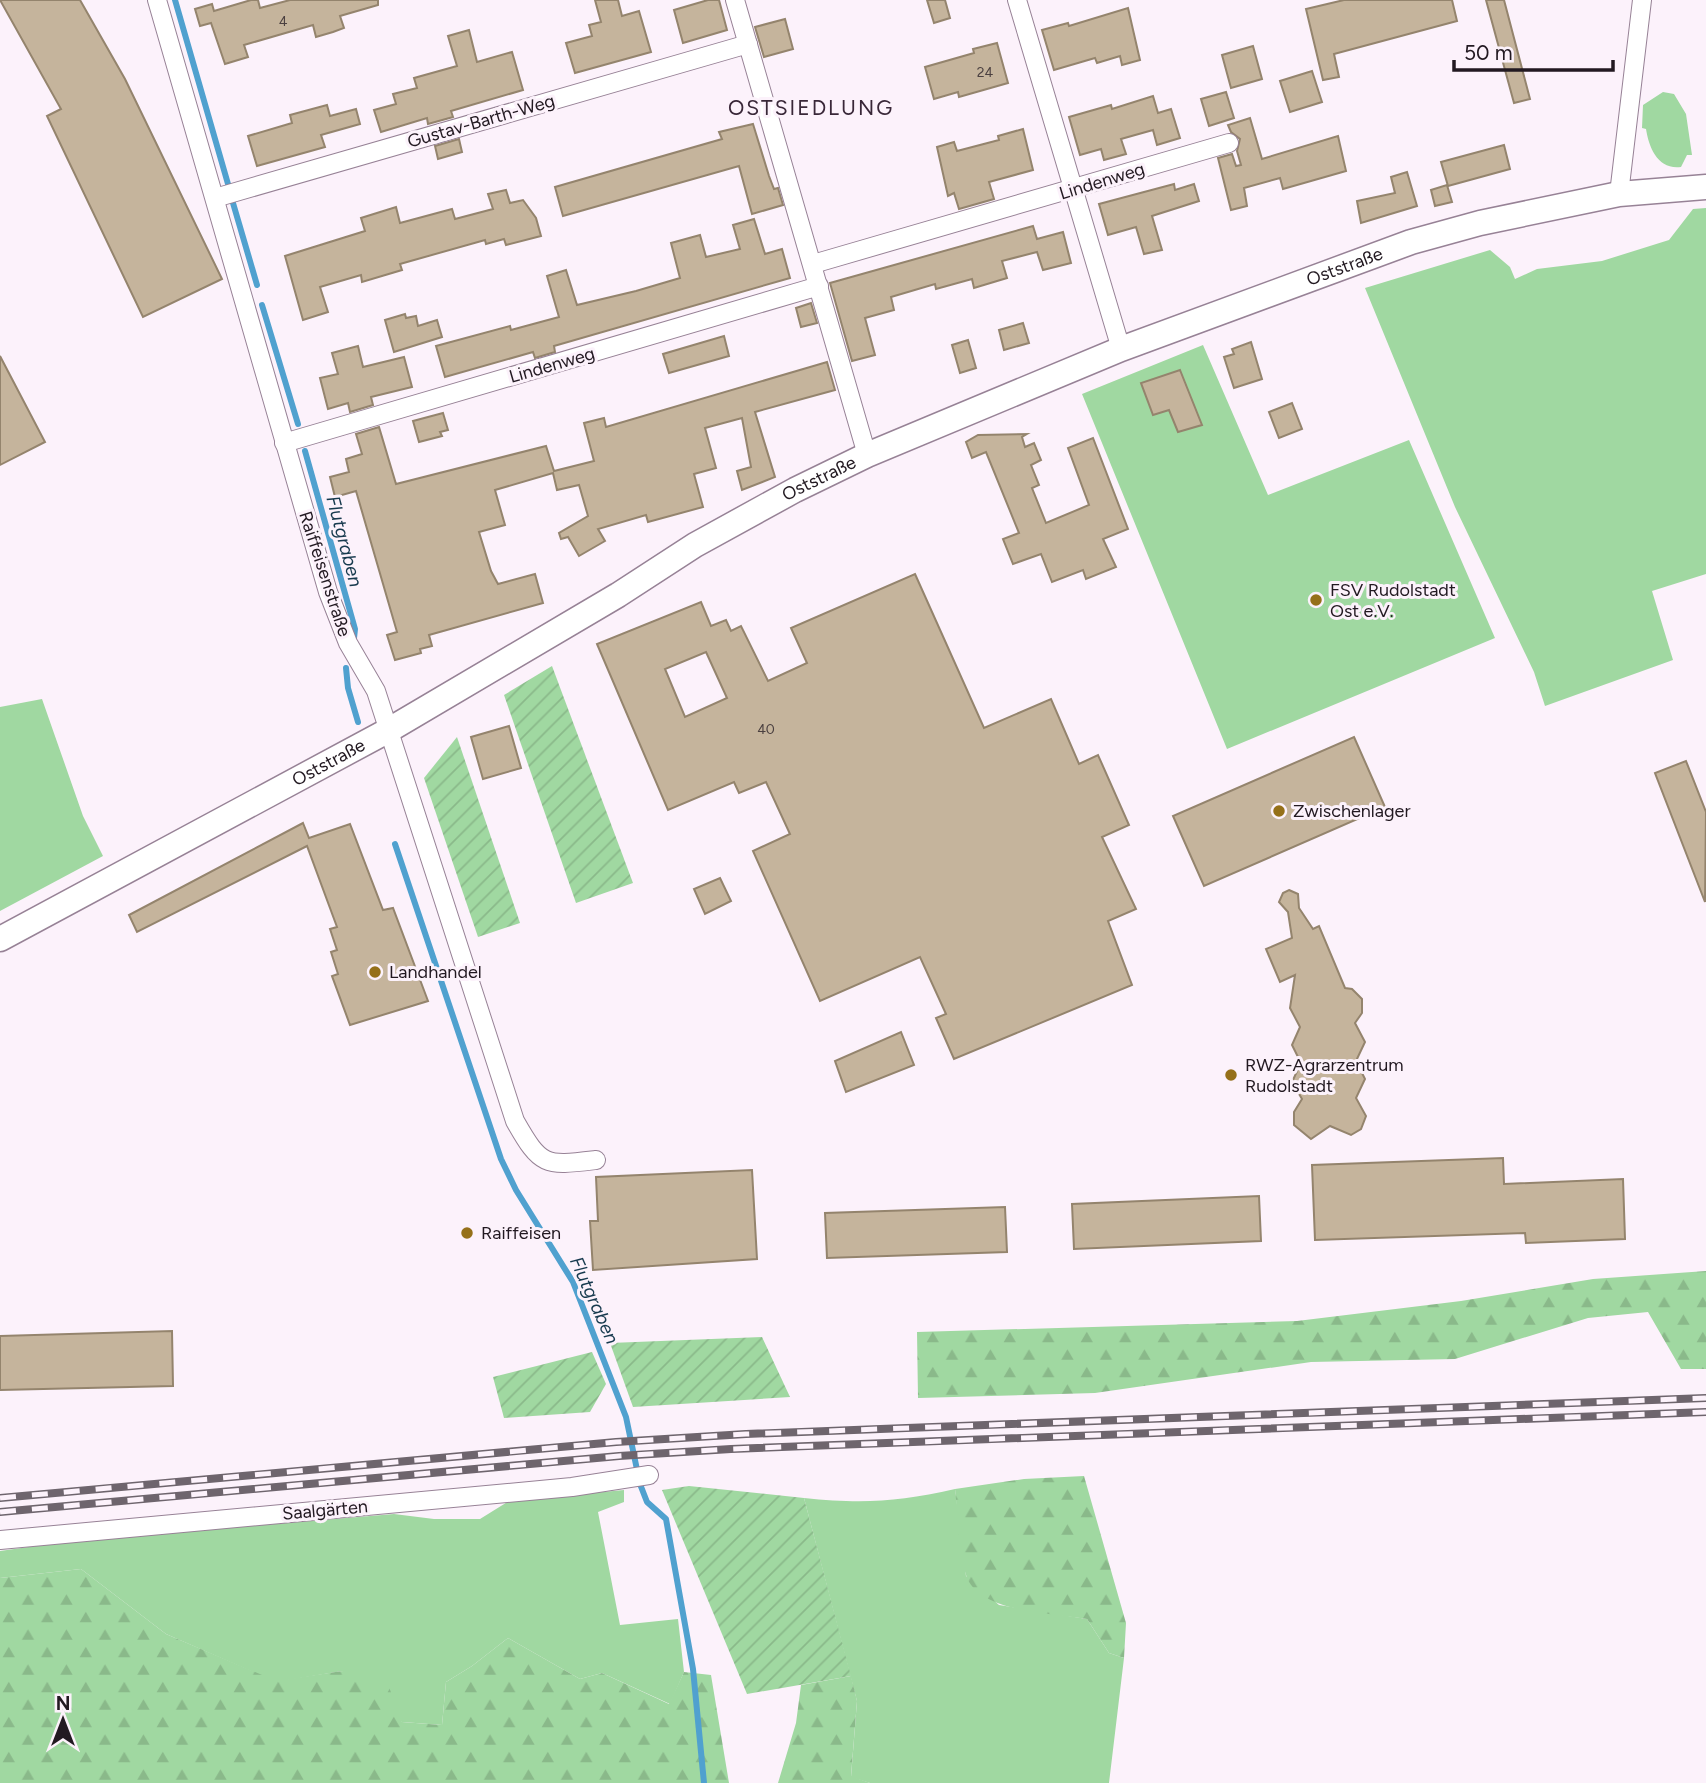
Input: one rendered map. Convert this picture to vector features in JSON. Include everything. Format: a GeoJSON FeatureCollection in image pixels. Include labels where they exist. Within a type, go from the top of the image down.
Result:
{"type":"FeatureCollection","features":[{"type":"Feature","properties":{"kind":"street","name":"Raiffeisenstraße"},"geometry":{"type":"LineString","coordinates":[[157,0],[328,592],[348,643],[376,691],[515,1121],[530,1148],[545,1161],[565,1163],[596,1160]]}},
{"type":"Feature","properties":{"kind":"street"},"geometry":{"type":"LineString","coordinates":[[735,0],[867,455]]}},
{"type":"Feature","properties":{"kind":"street"},"geometry":{"type":"LineString","coordinates":[[1017,0],[1121,349]]}},
{"type":"Feature","properties":{"kind":"street"},"geometry":{"type":"LineString","coordinates":[[1619,194],[1642,0]]}},
{"type":"Feature","properties":{"kind":"street","name":"Gustav-Barth-Weg"},"geometry":{"type":"LineString","coordinates":[[215,198],[748,44]]}},
{"type":"Feature","properties":{"kind":"street","name":"Lindenweg"},"geometry":{"type":"LineString","coordinates":[[813,264],[1074,191],[1229,143]]}},
{"type":"Feature","properties":{"kind":"street","name":"Oststraße"},"geometry":{"type":"LineString","coordinates":[[0,939],[389,730],[618,595],[695,545],[795,489],[867,455],[1121,349],[1412,242],[1480,223],[1619,194],[1706,187]]}},
{"type":"Feature","properties":{"kind":"street","name":"Lindenweg"},"geometry":{"type":"LineString","coordinates":[[284,443],[819,286]]}},
{"type":"Feature","properties":{"kind":"street","name":"Saalgärten"},"geometry":{"type":"LineString","coordinates":[[0,1540],[572,1487],[649,1475]]}},
{"type":"Feature","properties":{"kind":"green space"},"geometry":{"type":"Polygon","coordinates":[[[1663,92],[1674,94],[1686,114],[1692,155],[1687,155],[1681,167],[1666,165],[1656,156],[1646,129],[1642,128],[1643,105],[1663,92]]]}},
{"type":"Feature","properties":{"kind":"green space"},"geometry":{"type":"Polygon","coordinates":[[[1706,208],[1706,574],[1652,591],[1673,660],[1545,706],[1534,672],[1455,507],[1365,288],[1490,250],[1510,267],[1515,279],[1537,269],[1602,261],[1669,240],[1693,209],[1706,208]]]}},
{"type":"Feature","properties":{"kind":"green space"},"geometry":{"type":"Polygon","coordinates":[[[1203,345],[1268,495],[1409,440],[1495,638],[1227,749],[1082,394],[1203,345]]]}},
{"type":"Feature","properties":{"kind":"green space"},"geometry":{"type":"Polygon","coordinates":[[[552,666],[633,883],[576,903],[504,695],[552,666]]]}},
{"type":"Feature","properties":{"kind":"green space"},"geometry":{"type":"Polygon","coordinates":[[[42,699],[83,816],[103,856],[0,911],[0,707],[42,699]]]}},
{"type":"Feature","properties":{"kind":"green space"},"geometry":{"type":"Polygon","coordinates":[[[457,737],[520,923],[478,937],[424,778],[457,737]]]}},
{"type":"Feature","properties":{"kind":"green space"},"geometry":{"type":"Polygon","coordinates":[[[1706,1271],[1706,1369],[1681,1369],[1648,1312],[1588,1318],[1455,1359],[1311,1362],[1095,1393],[918,1398],[917,1332],[1297,1321],[1461,1301],[1593,1279],[1706,1271]]]}},
{"type":"Feature","properties":{"kind":"green space"},"geometry":{"type":"Polygon","coordinates":[[[762,1337],[790,1397],[633,1407],[610,1343],[762,1337]]]}},
{"type":"Feature","properties":{"kind":"green space"},"geometry":{"type":"Polygon","coordinates":[[[592,1352],[606,1384],[590,1412],[504,1418],[493,1377],[592,1352]]]}},
{"type":"Feature","properties":{"kind":"green space"},"geometry":{"type":"Polygon","coordinates":[[[1084,1476],[1126,1623],[1124,1658],[1109,1653],[1087,1619],[1018,1609],[985,1597],[973,1588],[963,1565],[955,1489],[1024,1479],[1084,1476]]]}},
{"type":"Feature","properties":{"kind":"green space"},"geometry":{"type":"Polygon","coordinates":[[[689,1486],[804,1498],[851,1676],[747,1694],[662,1490],[689,1486]]]}},
{"type":"Feature","properties":{"kind":"green space"},"geometry":{"type":"Polygon","coordinates":[[[955,1489],[966,1576],[999,1605],[1087,1619],[1109,1653],[1124,1658],[1109,1783],[870,1783],[851,1777],[857,1701],[804,1498],[880,1501],[955,1489]]]}},
{"type":"Feature","properties":{"kind":"green space"},"geometry":{"type":"Polygon","coordinates":[[[624,1490],[624,1502],[598,1512],[620,1625],[678,1619],[684,1672],[670,1704],[602,1673],[580,1679],[508,1638],[446,1682],[442,1725],[402,1722],[342,1671],[276,1682],[166,1634],[81,1569],[0,1578],[0,1551],[71,1541],[394,1514],[434,1519],[480,1519],[509,1501],[624,1490]]]}},
{"type":"Feature","properties":{"kind":"green space"},"geometry":{"type":"Polygon","coordinates":[[[81,1569],[166,1634],[276,1681],[342,1671],[386,1679],[402,1722],[442,1725],[446,1682],[508,1638],[580,1679],[602,1673],[669,1704],[684,1672],[711,1675],[729,1783],[0,1783],[0,1578],[81,1569]]]}},
{"type":"Feature","properties":{"kind":"green space"},"geometry":{"type":"Polygon","coordinates":[[[851,1676],[857,1701],[851,1776],[870,1783],[778,1783],[796,1723],[801,1685],[851,1676]]]}},
{"type":"Feature","properties":{"kind":"building"},"geometry":{"type":"Polygon","coordinates":[[[0,0],[80,0],[125,79],[222,279],[143,317],[47,116],[61,109],[0,0]]]}},
{"type":"Feature","properties":{"kind":"building"},"geometry":{"type":"Polygon","coordinates":[[[258,0],[260,8],[290,0],[378,0],[378,5],[340,16],[344,28],[333,32],[316,37],[313,25],[244,45],[248,57],[225,64],[211,23],[200,26],[195,9],[212,4],[214,11],[258,0]]]}},
{"type":"Feature","properties":{"kind":"building"},"geometry":{"type":"Polygon","coordinates":[[[595,0],[618,0],[622,16],[639,11],[651,52],[575,73],[566,43],[592,36],[589,25],[601,22],[595,0]]]}},
{"type":"Feature","properties":{"kind":"building"},"geometry":{"type":"Polygon","coordinates":[[[708,0],[719,0],[727,30],[683,43],[674,10],[708,0]]]}},
{"type":"Feature","properties":{"kind":"building"},"geometry":{"type":"Polygon","coordinates":[[[927,0],[945,0],[950,18],[934,23],[927,0]]]}},
{"type":"Feature","properties":{"kind":"building"},"geometry":{"type":"Polygon","coordinates":[[[1344,0],[1452,0],[1457,21],[1334,54],[1339,77],[1323,80],[1306,9],[1344,0]]]}},
{"type":"Feature","properties":{"kind":"building"},"geometry":{"type":"Polygon","coordinates":[[[1486,0],[1504,0],[1530,99],[1514,103],[1486,0]]]}},
{"type":"Feature","properties":{"kind":"building"},"geometry":{"type":"Polygon","coordinates":[[[1128,8],[1140,60],[1122,65],[1120,56],[1097,63],[1095,58],[1054,70],[1042,30],[1068,23],[1069,26],[1128,8]]]}},
{"type":"Feature","properties":{"kind":"building"},"geometry":{"type":"Polygon","coordinates":[[[785,19],[793,49],[764,57],[755,27],[785,19]]]}},
{"type":"Feature","properties":{"kind":"building"},"geometry":{"type":"Polygon","coordinates":[[[469,30],[477,62],[512,52],[523,90],[451,111],[453,117],[428,124],[427,118],[381,132],[374,110],[396,104],[393,94],[417,88],[414,78],[457,66],[448,36],[469,30]]]}},
{"type":"Feature","properties":{"kind":"building"},"geometry":{"type":"Polygon","coordinates":[[[997,43],[1008,83],[959,97],[958,92],[934,99],[925,67],[974,53],[973,49],[997,43]]]}},
{"type":"Feature","properties":{"kind":"building"},"geometry":{"type":"Polygon","coordinates":[[[1253,46],[1262,79],[1231,88],[1222,55],[1253,46]]]}},
{"type":"Feature","properties":{"kind":"building"},"geometry":{"type":"Polygon","coordinates":[[[1312,71],[1322,102],[1290,112],[1280,81],[1312,71]]]}},
{"type":"Feature","properties":{"kind":"building"},"geometry":{"type":"Polygon","coordinates":[[[1226,92],[1234,118],[1209,126],[1201,99],[1226,92]]]}},
{"type":"Feature","properties":{"kind":"building"},"geometry":{"type":"Polygon","coordinates":[[[1153,96],[1158,113],[1171,109],[1180,138],[1157,145],[1153,130],[1121,139],[1126,154],[1104,160],[1101,149],[1080,155],[1069,117],[1111,105],[1112,109],[1153,96]]]}},
{"type":"Feature","properties":{"kind":"building"},"geometry":{"type":"Polygon","coordinates":[[[327,105],[330,116],[356,109],[360,124],[321,135],[325,147],[257,166],[248,136],[292,123],[290,115],[327,105]]]}},
{"type":"Feature","properties":{"kind":"building"},"geometry":{"type":"Polygon","coordinates":[[[1250,118],[1262,159],[1338,136],[1346,171],[1283,189],[1280,178],[1244,188],[1247,206],[1231,210],[1218,158],[1232,154],[1236,166],[1241,165],[1237,151],[1240,139],[1231,132],[1228,125],[1250,118]]]}},
{"type":"Feature","properties":{"kind":"building"},"geometry":{"type":"Polygon","coordinates":[[[753,124],[769,176],[774,189],[778,188],[783,205],[752,214],[739,166],[563,216],[555,187],[722,139],[719,132],[753,124]]]}},
{"type":"Feature","properties":{"kind":"building"},"geometry":{"type":"Polygon","coordinates":[[[1023,129],[1033,170],[989,182],[994,199],[959,209],[954,193],[948,196],[937,147],[954,142],[957,151],[999,140],[998,136],[1023,129]]]}},
{"type":"Feature","properties":{"kind":"building"},"geometry":{"type":"Polygon","coordinates":[[[459,139],[462,152],[438,159],[435,146],[459,139]]]}},
{"type":"Feature","properties":{"kind":"building"},"geometry":{"type":"Polygon","coordinates":[[[1504,145],[1510,169],[1448,186],[1441,162],[1504,145]]]}},
{"type":"Feature","properties":{"kind":"building"},"geometry":{"type":"Polygon","coordinates":[[[1407,172],[1417,206],[1361,223],[1357,201],[1395,193],[1391,177],[1407,172]]]}},
{"type":"Feature","properties":{"kind":"building"},"geometry":{"type":"Polygon","coordinates":[[[1174,184],[1175,190],[1194,184],[1199,201],[1152,216],[1162,250],[1144,254],[1136,227],[1108,235],[1099,204],[1174,184]]]}},
{"type":"Feature","properties":{"kind":"building"},"geometry":{"type":"Polygon","coordinates":[[[1447,185],[1452,202],[1435,206],[1431,190],[1447,185]]]}},
{"type":"Feature","properties":{"kind":"building"},"geometry":{"type":"Polygon","coordinates":[[[506,190],[510,203],[523,200],[536,218],[541,236],[506,245],[504,239],[486,244],[485,240],[400,264],[402,270],[362,282],[361,275],[320,287],[328,312],[303,320],[285,256],[365,231],[361,218],[396,207],[400,223],[452,209],[455,219],[493,209],[488,194],[506,190]]]}},
{"type":"Feature","properties":{"kind":"building"},"geometry":{"type":"Polygon","coordinates":[[[754,219],[765,254],[782,249],[790,278],[554,346],[555,352],[535,358],[533,352],[445,377],[436,346],[510,326],[511,330],[559,317],[547,276],[566,270],[577,305],[636,291],[680,278],[671,243],[700,235],[706,257],[740,249],[733,225],[754,219]]]}},
{"type":"Feature","properties":{"kind":"building"},"geometry":{"type":"Polygon","coordinates":[[[1033,226],[1037,239],[1063,232],[1071,263],[1043,270],[1037,252],[1002,261],[1007,278],[974,288],[972,279],[936,289],[935,284],[891,297],[894,310],[865,318],[875,355],[852,361],[830,283],[1033,226]]]}},
{"type":"Feature","properties":{"kind":"building"},"geometry":{"type":"Polygon","coordinates":[[[811,303],[817,323],[801,327],[796,308],[811,303]]]}},
{"type":"Feature","properties":{"kind":"building"},"geometry":{"type":"Polygon","coordinates":[[[405,314],[406,318],[416,316],[418,326],[437,320],[442,337],[394,352],[385,320],[405,314]]]}},
{"type":"Feature","properties":{"kind":"building"},"geometry":{"type":"Polygon","coordinates":[[[1023,323],[1029,343],[1004,350],[999,330],[1023,323]]]}},
{"type":"Feature","properties":{"kind":"building"},"geometry":{"type":"Polygon","coordinates":[[[724,336],[729,356],[669,373],[663,354],[724,336]]]}},
{"type":"Feature","properties":{"kind":"building"},"geometry":{"type":"Polygon","coordinates":[[[968,340],[976,368],[960,373],[952,345],[968,340]]]}},
{"type":"Feature","properties":{"kind":"building"},"geometry":{"type":"Polygon","coordinates":[[[1251,342],[1262,379],[1234,388],[1224,357],[1234,354],[1232,349],[1251,342]]]}},
{"type":"Feature","properties":{"kind":"building"},"geometry":{"type":"Polygon","coordinates":[[[358,346],[363,367],[404,357],[412,387],[371,397],[373,405],[350,412],[348,403],[328,409],[320,378],[338,374],[332,353],[358,346]]]}},
{"type":"Feature","properties":{"kind":"building"},"geometry":{"type":"Polygon","coordinates":[[[0,356],[45,442],[0,465],[0,356]]]}},
{"type":"Feature","properties":{"kind":"building"},"geometry":{"type":"Polygon","coordinates":[[[827,362],[835,390],[755,412],[775,477],[742,490],[737,471],[751,467],[742,418],[705,428],[716,468],[694,474],[703,507],[648,522],[646,515],[598,529],[605,541],[579,556],[568,537],[561,539],[559,533],[588,516],[579,485],[557,490],[553,473],[495,490],[505,525],[479,532],[491,571],[498,584],[535,574],[543,603],[429,635],[432,646],[420,649],[421,653],[395,660],[387,635],[397,632],[356,491],[335,497],[330,477],[349,472],[346,459],[362,454],[356,434],[379,427],[396,484],[546,446],[554,471],[594,461],[584,423],[604,418],[606,427],[827,362]]]}},
{"type":"Feature","properties":{"kind":"building"},"geometry":{"type":"Polygon","coordinates":[[[1180,370],[1202,425],[1178,432],[1169,410],[1153,415],[1141,383],[1180,370]]]}},
{"type":"Feature","properties":{"kind":"building"},"geometry":{"type":"Polygon","coordinates":[[[1292,403],[1302,429],[1279,438],[1269,412],[1292,403]]]}},
{"type":"Feature","properties":{"kind":"building"},"geometry":{"type":"Polygon","coordinates":[[[443,413],[448,430],[440,432],[442,436],[419,442],[413,421],[443,413]]]}},
{"type":"Feature","properties":{"kind":"building"},"geometry":{"type":"Polygon","coordinates":[[[1027,434],[1022,437],[1025,447],[1034,443],[1041,460],[1031,465],[1039,485],[1032,488],[1046,523],[1089,505],[1068,448],[1093,438],[1128,529],[1103,539],[1116,567],[1086,579],[1083,570],[1052,582],[1041,554],[1013,564],[1003,539],[1019,533],[986,452],[972,458],[966,442],[978,435],[1027,434]]]}},
{"type":"Feature","properties":{"kind":"building"},"geometry":{"type":"Polygon","coordinates":[[[915,574],[984,728],[1051,699],[1079,764],[1098,755],[1129,825],[1102,837],[1136,909],[1108,921],[1132,985],[954,1059],[936,1018],[946,1014],[920,957],[820,1001],[753,851],[790,834],[766,782],[739,793],[734,782],[668,810],[597,644],[701,602],[711,626],[726,620],[731,631],[741,626],[768,681],[807,663],[791,628],[915,574]],[[706,652],[665,669],[685,717],[727,698],[706,652]]]}},
{"type":"Feature","properties":{"kind":"building"},"geometry":{"type":"Polygon","coordinates":[[[509,726],[521,768],[483,779],[471,737],[509,726]]]}},
{"type":"Feature","properties":{"kind":"building","name":"Zwischenlager"},"geometry":{"type":"Polygon","coordinates":[[[1354,737],[1385,807],[1204,886],[1173,816],[1354,737]]]}},
{"type":"Feature","properties":{"kind":"building"},"geometry":{"type":"Polygon","coordinates":[[[1686,761],[1706,812],[1705,902],[1655,773],[1686,761]]]}},
{"type":"Feature","properties":{"kind":"building"},"geometry":{"type":"Polygon","coordinates":[[[303,823],[309,838],[350,824],[383,910],[393,908],[428,1001],[350,1025],[332,976],[338,974],[331,952],[337,950],[330,929],[337,927],[307,846],[137,932],[129,915],[303,823]]]}},
{"type":"Feature","properties":{"kind":"building"},"geometry":{"type":"Polygon","coordinates":[[[720,878],[731,901],[705,914],[694,889],[720,878]]]}},
{"type":"Feature","properties":{"kind":"building"},"geometry":{"type":"Polygon","coordinates":[[[1289,890],[1298,894],[1299,908],[1313,929],[1319,926],[1345,988],[1352,989],[1362,999],[1362,1013],[1355,1023],[1365,1042],[1356,1061],[1365,1079],[1356,1098],[1366,1116],[1361,1129],[1351,1135],[1330,1126],[1311,1139],[1294,1125],[1294,1112],[1302,1099],[1292,1082],[1301,1063],[1292,1045],[1300,1027],[1290,1008],[1295,975],[1280,982],[1266,949],[1292,938],[1288,912],[1279,902],[1283,893],[1289,890]]]}},
{"type":"Feature","properties":{"kind":"building"},"geometry":{"type":"Polygon","coordinates":[[[901,1032],[914,1065],[846,1092],[835,1061],[901,1032]]]}},
{"type":"Feature","properties":{"kind":"building"},"geometry":{"type":"Polygon","coordinates":[[[1503,1158],[1504,1184],[1623,1179],[1625,1239],[1526,1243],[1525,1233],[1315,1240],[1312,1165],[1503,1158]]]}},
{"type":"Feature","properties":{"kind":"building"},"geometry":{"type":"Polygon","coordinates":[[[752,1170],[757,1259],[593,1270],[590,1221],[598,1221],[596,1177],[752,1170]]]}},
{"type":"Feature","properties":{"kind":"building"},"geometry":{"type":"Polygon","coordinates":[[[1259,1196],[1261,1241],[1074,1249],[1072,1204],[1259,1196]]]}},
{"type":"Feature","properties":{"kind":"building"},"geometry":{"type":"Polygon","coordinates":[[[1005,1207],[1007,1252],[827,1258],[825,1213],[1005,1207]]]}},
{"type":"Feature","properties":{"kind":"building"},"geometry":{"type":"Polygon","coordinates":[[[172,1331],[173,1386],[0,1390],[0,1336],[172,1331]]]}},
{"type":"Feature","properties":{"kind":"waterway","name":"Flutgraben"},"geometry":{"type":"LineString","coordinates":[[175,0],[228,184]]}},
{"type":"Feature","properties":{"kind":"waterway","name":"Flutgraben"},"geometry":{"type":"LineString","coordinates":[[233,203],[257,285]]}},
{"type":"Feature","properties":{"kind":"waterway","name":"Flutgraben"},"geometry":{"type":"LineString","coordinates":[[262,305],[298,424]]}},
{"type":"Feature","properties":{"kind":"waterway","name":"Flutgraben"},"geometry":{"type":"LineString","coordinates":[[305,451],[355,629],[354,638]]}},
{"type":"Feature","properties":{"kind":"waterway","name":"Flutgraben"},"geometry":{"type":"LineString","coordinates":[[346,668],[348,688],[358,722]]}},
{"type":"Feature","properties":{"kind":"waterway","name":"Flutgraben"},"geometry":{"type":"LineString","coordinates":[[395,844],[501,1159],[516,1190],[573,1282],[626,1417],[640,1484],[647,1502],[666,1519],[693,1669],[704,1783]]}},
{"type":"Feature","properties":{"kind":"railway"},"geometry":{"type":"LineString","coordinates":[[0,1498],[616,1442],[746,1434],[1706,1398]]}},
{"type":"Feature","properties":{"kind":"railway"},"geometry":{"type":"LineString","coordinates":[[0,1512],[619,1456],[731,1449],[1706,1412]]}},
{"type":"Feature","properties":{"kind":"place","name":"FSV Rudolstadt Ost e.V."},"geometry":{"type":"Point","coordinates":[1316,600]}},
{"type":"Feature","properties":{"kind":"place","name":"Zwischenlager"},"geometry":{"type":"Point","coordinates":[1279,811]}},
{"type":"Feature","properties":{"kind":"place","name":"Landhandel"},"geometry":{"type":"Point","coordinates":[375,972]}},
{"type":"Feature","properties":{"kind":"place","name":"RWZ-Agrarzentrum Rudolstadt"},"geometry":{"type":"Point","coordinates":[1231,1075]}},
{"type":"Feature","properties":{"kind":"place","name":"Raiffeisen"},"geometry":{"type":"Point","coordinates":[467,1233]}},
{"type":"Feature","properties":{"kind":"district","name":"OSTSIEDLUNG"},"geometry":{"type":"Point","coordinates":[811,108]}}]}
